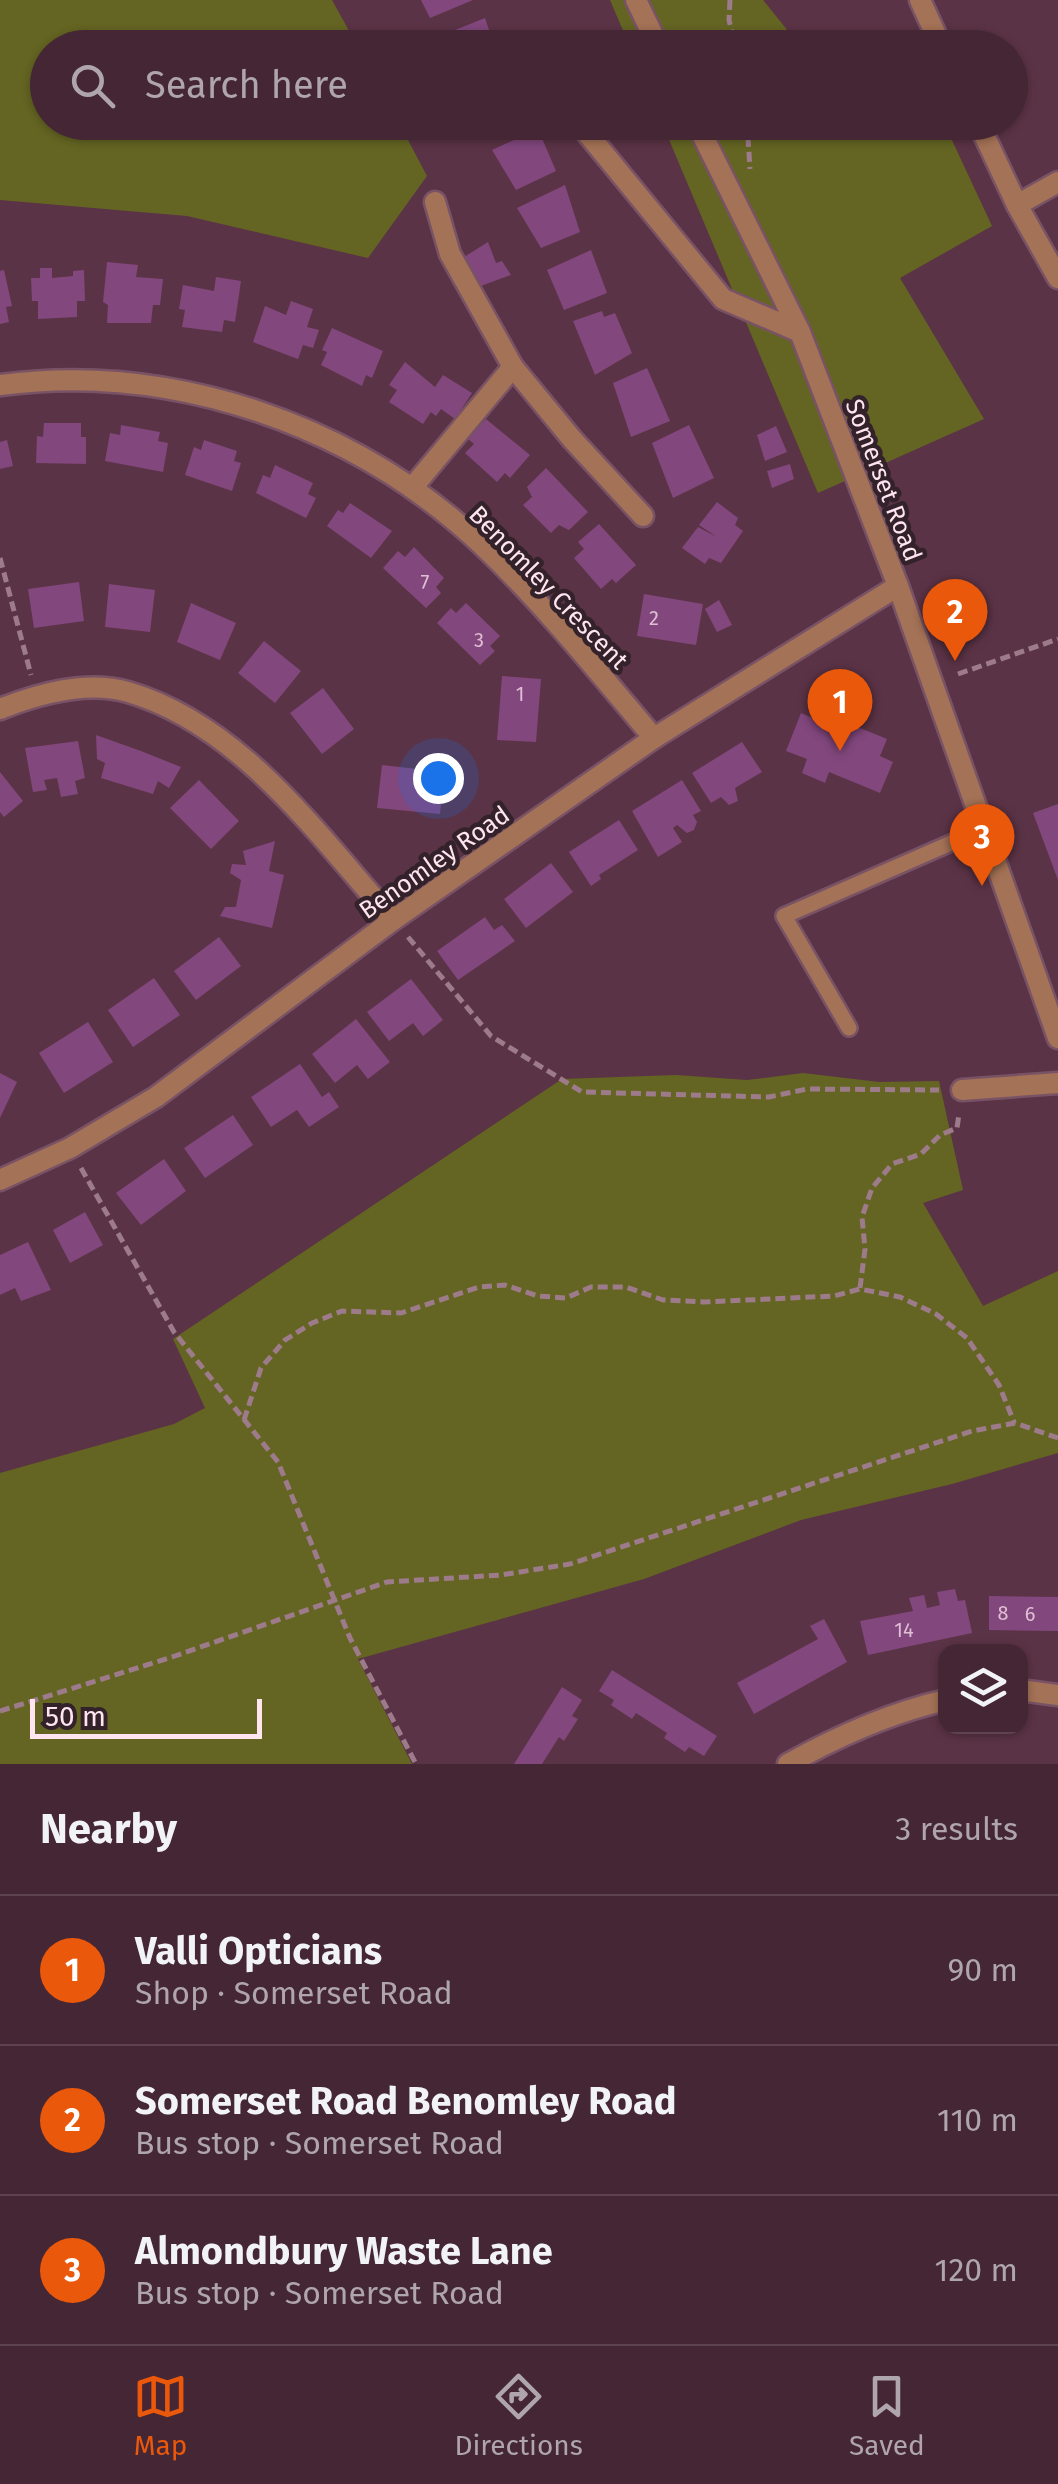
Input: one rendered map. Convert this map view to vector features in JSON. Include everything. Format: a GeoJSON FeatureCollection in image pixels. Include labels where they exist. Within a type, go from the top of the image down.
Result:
{"type":"FeatureCollection","features":[{"type":"Feature","properties":{"kind":"street"},"geometry":{"type":"LineString","coordinates":[[636,0],[650,30]]}},
{"type":"Feature","properties":{"kind":"street"},"geometry":{"type":"LineString","coordinates":[[920,0],[934,30]]}},
{"type":"Feature","properties":{"kind":"street"},"geometry":{"type":"LineString","coordinates":[[593,140],[723,299],[800,332]]}},
{"type":"Feature","properties":{"kind":"street","name":"Somerset Road"},"geometry":{"type":"LineString","coordinates":[[705,140],[800,332],[898,586],[1058,1038]]}},
{"type":"Feature","properties":{"kind":"street"},"geometry":{"type":"LineString","coordinates":[[986,140],[1058,278]]}},
{"type":"Feature","properties":{"kind":"street"},"geometry":{"type":"LineString","coordinates":[[1017,205],[1058,182]]}},
{"type":"Feature","properties":{"kind":"street"},"geometry":{"type":"LineString","coordinates":[[435,202],[450,254],[513,366],[572,440],[643,516]]}},
{"type":"Feature","properties":{"kind":"street"},"geometry":{"type":"LineString","coordinates":[[412,488],[513,366]]}},
{"type":"Feature","properties":{"kind":"street","name":"Benomley Crescent"},"geometry":{"type":"LineString","coordinates":[[0,385],[49,378],[148,383],[253,408],[350,452],[412,488],[481,545],[654,738]]}},
{"type":"Feature","properties":{"kind":"street","name":"Benomley Road"},"geometry":{"type":"LineString","coordinates":[[0,1180],[70,1148],[156,1096],[393,920],[654,738],[898,586]]}},
{"type":"Feature","properties":{"kind":"street"},"geometry":{"type":"LineString","coordinates":[[0,710],[74,688],[126,691],[198,722],[270,782],[393,920]]}},
{"type":"Feature","properties":{"kind":"street"},"geometry":{"type":"LineString","coordinates":[[962,1090],[1058,1084]]}},
{"type":"Feature","properties":{"kind":"street"},"geometry":{"type":"LineString","coordinates":[[1028,1691],[1058,1695]]}},
{"type":"Feature","properties":{"kind":"street"},"geometry":{"type":"LineString","coordinates":[[788,1764],[906,1709],[938,1702]]}},
{"type":"Feature","properties":{"kind":"lane"},"geometry":{"type":"LineString","coordinates":[[848,1028],[784,916],[982,829]]}},
{"type":"Feature","properties":{"kind":"path"},"geometry":{"type":"LineString","coordinates":[[730,0],[732,30]]}},
{"type":"Feature","properties":{"kind":"path"},"geometry":{"type":"LineString","coordinates":[[0,558],[36,697]]}},
{"type":"Feature","properties":{"kind":"path"},"geometry":{"type":"LineString","coordinates":[[958,674],[1058,639]]}},
{"type":"Feature","properties":{"kind":"path"},"geometry":{"type":"LineString","coordinates":[[393,920],[491,1036],[582,1092],[769,1097],[807,1089],[962,1090],[957,1128],[940,1135],[921,1154],[892,1164],[872,1188],[862,1217],[865,1249],[860,1289]]}},
{"type":"Feature","properties":{"kind":"path"},"geometry":{"type":"LineString","coordinates":[[70,1148],[174,1332],[278,1462],[350,1638],[416,1764]]}},
{"type":"Feature","properties":{"kind":"path"},"geometry":{"type":"LineString","coordinates":[[244,1420],[262,1368],[285,1340],[312,1323],[342,1312],[401,1313],[479,1288],[504,1285],[538,1296],[566,1298],[592,1287],[626,1287],[663,1300],[704,1302],[834,1296],[860,1289],[900,1296],[936,1314],[967,1338],[999,1384],[1015,1423]]}},
{"type":"Feature","properties":{"kind":"path"},"geometry":{"type":"LineString","coordinates":[[0,1711],[172,1658],[387,1582],[501,1574],[570,1564],[972,1432],[1015,1423],[1058,1438]]}},
{"type":"Feature","properties":{"kind":"shaded area"},"geometry":{"type":"Polygon","coordinates":[[[0,0],[332,0],[349,30],[30,30],[30,140],[408,140],[427,176],[368,258],[187,216],[0,200],[0,0]]]}},
{"type":"Feature","properties":{"kind":"shaded area"},"geometry":{"type":"Polygon","coordinates":[[[610,0],[763,0],[787,30],[623,30],[610,0]]]}},
{"type":"Feature","properties":{"kind":"shaded area"},"geometry":{"type":"Polygon","coordinates":[[[669,140],[952,140],[992,226],[900,278],[984,419],[818,493],[669,140]]]}},
{"type":"Feature","properties":{"kind":"shaded area"},"geometry":{"type":"Polygon","coordinates":[[[803,1073],[879,1082],[939,1081],[963,1190],[923,1203],[983,1306],[1058,1271],[1058,1453],[952,1484],[801,1520],[644,1579],[358,1659],[412,1764],[0,1764],[0,1473],[174,1424],[205,1408],[173,1339],[562,1079],[676,1075],[747,1080],[803,1073]]]}},
{"type":"Feature","properties":{"kind":"building"},"geometry":{"type":"Polygon","coordinates":[[[421,0],[473,0],[430,18],[421,0]]]}},
{"type":"Feature","properties":{"kind":"building"},"geometry":{"type":"Polygon","coordinates":[[[485,18],[489,30],[455,30],[485,18]]]}},
{"type":"Feature","properties":{"kind":"building"},"geometry":{"type":"Polygon","coordinates":[[[514,140],[543,140],[556,171],[516,190],[492,150],[514,140]]]}},
{"type":"Feature","properties":{"kind":"building"},"geometry":{"type":"Polygon","coordinates":[[[565,185],[580,232],[541,248],[517,208],[565,185]]]}},
{"type":"Feature","properties":{"kind":"building"},"geometry":{"type":"Polygon","coordinates":[[[488,242],[496,263],[502,261],[511,275],[478,287],[464,257],[488,242]]]}},
{"type":"Feature","properties":{"kind":"building"},"geometry":{"type":"Polygon","coordinates":[[[591,250],[607,293],[564,310],[547,270],[591,250]]]}},
{"type":"Feature","properties":{"kind":"building"},"geometry":{"type":"Polygon","coordinates":[[[107,262],[138,265],[136,277],[163,279],[160,305],[153,305],[151,323],[107,323],[108,305],[103,302],[107,262]]]}},
{"type":"Feature","properties":{"kind":"building"},"geometry":{"type":"Polygon","coordinates":[[[40,268],[52,268],[52,278],[73,276],[73,271],[84,270],[85,301],[77,301],[77,317],[38,319],[38,301],[32,301],[31,278],[40,278],[40,268]]]}},
{"type":"Feature","properties":{"kind":"building"},"geometry":{"type":"Polygon","coordinates":[[[4,270],[12,306],[6,307],[9,322],[0,324],[0,271],[4,270]]]}},
{"type":"Feature","properties":{"kind":"building"},"geometry":{"type":"Polygon","coordinates":[[[216,277],[241,281],[235,322],[224,320],[222,332],[182,327],[185,310],[179,309],[183,285],[214,291],[216,277]]]}},
{"type":"Feature","properties":{"kind":"building"},"geometry":{"type":"Polygon","coordinates":[[[291,301],[313,309],[307,327],[319,330],[313,348],[303,345],[298,359],[253,342],[265,306],[286,315],[291,301]]]}},
{"type":"Feature","properties":{"kind":"building"},"geometry":{"type":"Polygon","coordinates":[[[602,311],[604,317],[615,313],[632,353],[595,375],[573,321],[602,311]]]}},
{"type":"Feature","properties":{"kind":"building"},"geometry":{"type":"Polygon","coordinates":[[[332,328],[383,351],[372,378],[366,375],[362,386],[321,365],[327,352],[322,350],[332,328]]]}},
{"type":"Feature","properties":{"kind":"building"},"geometry":{"type":"Polygon","coordinates":[[[405,362],[435,387],[443,375],[472,393],[455,419],[441,409],[436,416],[431,412],[423,424],[389,402],[397,390],[389,385],[405,362]]]}},
{"type":"Feature","properties":{"kind":"building"},"geometry":{"type":"Polygon","coordinates":[[[647,368],[670,421],[631,437],[613,383],[647,368]]]}},
{"type":"Feature","properties":{"kind":"building"},"geometry":{"type":"Polygon","coordinates":[[[486,419],[530,455],[510,478],[505,473],[497,482],[465,453],[474,444],[468,439],[486,419]]]}},
{"type":"Feature","properties":{"kind":"building"},"geometry":{"type":"Polygon","coordinates":[[[44,423],[81,423],[81,437],[86,437],[86,464],[36,463],[37,436],[43,437],[44,423]]]}},
{"type":"Feature","properties":{"kind":"building"},"geometry":{"type":"Polygon","coordinates":[[[121,425],[160,432],[158,441],[168,443],[163,472],[105,461],[110,433],[120,435],[121,425]]]}},
{"type":"Feature","properties":{"kind":"building"},"geometry":{"type":"Polygon","coordinates":[[[689,425],[714,478],[673,498],[652,443],[689,425]]]}},
{"type":"Feature","properties":{"kind":"building"},"geometry":{"type":"Polygon","coordinates":[[[776,426],[787,452],[765,461],[757,435],[776,426]]]}},
{"type":"Feature","properties":{"kind":"building"},"geometry":{"type":"Polygon","coordinates":[[[7,440],[13,466],[0,469],[0,442],[7,440]]]}},
{"type":"Feature","properties":{"kind":"building"},"geometry":{"type":"Polygon","coordinates":[[[204,440],[237,451],[234,461],[241,463],[232,491],[185,475],[194,447],[201,450],[204,440]]]}},
{"type":"Feature","properties":{"kind":"building"},"geometry":{"type":"Polygon","coordinates":[[[790,464],[794,479],[772,488],[767,471],[790,464]]]}},
{"type":"Feature","properties":{"kind":"building"},"geometry":{"type":"Polygon","coordinates":[[[275,465],[313,483],[308,494],[316,498],[306,518],[256,493],[263,475],[270,478],[275,465]]]}},
{"type":"Feature","properties":{"kind":"building"},"geometry":{"type":"Polygon","coordinates":[[[546,468],[588,512],[569,530],[559,525],[551,533],[523,505],[532,497],[527,487],[546,468]]]}},
{"type":"Feature","properties":{"kind":"building"},"geometry":{"type":"Polygon","coordinates":[[[717,502],[738,518],[735,525],[743,531],[721,563],[709,558],[705,564],[682,548],[698,527],[717,537],[699,525],[717,502]]]}},
{"type":"Feature","properties":{"kind":"building"},"geometry":{"type":"Polygon","coordinates":[[[350,503],[392,531],[371,558],[327,526],[338,510],[343,513],[350,503]]]}},
{"type":"Feature","properties":{"kind":"building"},"geometry":{"type":"Polygon","coordinates":[[[599,524],[636,565],[616,583],[612,579],[601,589],[574,558],[584,549],[578,542],[599,524]]]}},
{"type":"Feature","properties":{"kind":"building"},"geometry":{"type":"Polygon","coordinates":[[[414,547],[444,578],[436,587],[441,593],[426,608],[383,568],[398,551],[405,557],[414,547]]]}},
{"type":"Feature","properties":{"kind":"building"},"geometry":{"type":"Polygon","coordinates":[[[79,582],[84,621],[34,628],[28,589],[79,582]]]}},
{"type":"Feature","properties":{"kind":"building"},"geometry":{"type":"Polygon","coordinates":[[[109,584],[155,590],[150,632],[105,627],[109,584]]]}},
{"type":"Feature","properties":{"kind":"building"},"geometry":{"type":"Polygon","coordinates":[[[644,594],[703,604],[696,645],[637,636],[644,594]]]}},
{"type":"Feature","properties":{"kind":"building"},"geometry":{"type":"Polygon","coordinates":[[[719,600],[732,625],[717,632],[705,609],[719,600]]]}},
{"type":"Feature","properties":{"kind":"building"},"geometry":{"type":"Polygon","coordinates":[[[191,603],[236,623],[220,660],[177,642],[191,603]]]}},
{"type":"Feature","properties":{"kind":"building"},"geometry":{"type":"Polygon","coordinates":[[[466,603],[500,636],[490,646],[495,651],[480,665],[437,623],[451,608],[456,613],[466,603]]]}},
{"type":"Feature","properties":{"kind":"building"},"geometry":{"type":"Polygon","coordinates":[[[264,641],[301,671],[275,703],[238,673],[264,641]]]}},
{"type":"Feature","properties":{"kind":"building"},"geometry":{"type":"Polygon","coordinates":[[[502,676],[541,679],[536,742],[497,740],[502,676]]]}},
{"type":"Feature","properties":{"kind":"building"},"geometry":{"type":"Polygon","coordinates":[[[323,688],[354,729],[322,754],[290,713],[323,688]]]}},
{"type":"Feature","properties":{"kind":"building"},"geometry":{"type":"Polygon","coordinates":[[[816,710],[887,739],[880,756],[893,762],[880,793],[829,772],[825,783],[802,773],[807,759],[786,751],[801,713],[813,718],[816,710]]]}},
{"type":"Feature","properties":{"kind":"building"},"geometry":{"type":"Polygon","coordinates":[[[96,735],[181,767],[169,788],[158,781],[153,794],[101,778],[105,763],[97,759],[96,735]]]}},
{"type":"Feature","properties":{"kind":"building"},"geometry":{"type":"Polygon","coordinates":[[[78,741],[85,778],[75,781],[78,794],[61,797],[57,778],[44,780],[47,790],[33,792],[25,748],[78,741]]]}},
{"type":"Feature","properties":{"kind":"building"},"geometry":{"type":"Polygon","coordinates":[[[742,742],[762,772],[735,788],[738,801],[729,805],[721,797],[711,803],[692,773],[742,742]]]}},
{"type":"Feature","properties":{"kind":"building"},"geometry":{"type":"Polygon","coordinates":[[[382,765],[444,772],[440,814],[377,808],[382,765]]]}},
{"type":"Feature","properties":{"kind":"building"},"geometry":{"type":"Polygon","coordinates":[[[0,772],[23,801],[4,817],[0,812],[0,772]]]}},
{"type":"Feature","properties":{"kind":"building"},"geometry":{"type":"Polygon","coordinates":[[[199,780],[239,821],[211,849],[170,808],[199,780]]]}},
{"type":"Feature","properties":{"kind":"building"},"geometry":{"type":"Polygon","coordinates":[[[682,780],[701,811],[693,815],[697,822],[694,830],[687,833],[677,825],[673,828],[682,842],[658,857],[632,811],[682,780]]]}},
{"type":"Feature","properties":{"kind":"building"},"geometry":{"type":"Polygon","coordinates":[[[1058,804],[1058,880],[1033,813],[1058,804]]]}},
{"type":"Feature","properties":{"kind":"building"},"geometry":{"type":"Polygon","coordinates":[[[619,820],[638,850],[599,875],[601,879],[591,886],[569,852],[619,820]]]}},
{"type":"Feature","properties":{"kind":"building"},"geometry":{"type":"Polygon","coordinates":[[[275,841],[269,871],[284,875],[272,928],[220,916],[225,907],[236,907],[241,880],[230,873],[232,864],[246,865],[243,851],[275,841]]]}},
{"type":"Feature","properties":{"kind":"building"},"geometry":{"type":"Polygon","coordinates":[[[551,863],[573,892],[526,928],[504,899],[551,863]]]}},
{"type":"Feature","properties":{"kind":"building"},"geometry":{"type":"Polygon","coordinates":[[[485,917],[494,930],[502,925],[515,941],[458,980],[437,951],[485,917]]]}},
{"type":"Feature","properties":{"kind":"building"},"geometry":{"type":"Polygon","coordinates":[[[219,937],[241,966],[196,1000],[174,971],[219,937]]]}},
{"type":"Feature","properties":{"kind":"building"},"geometry":{"type":"Polygon","coordinates":[[[154,978],[180,1015],[133,1047],[108,1010],[154,978]]]}},
{"type":"Feature","properties":{"kind":"building"},"geometry":{"type":"Polygon","coordinates":[[[411,979],[443,1020],[423,1036],[413,1023],[389,1041],[367,1012],[411,979]]]}},
{"type":"Feature","properties":{"kind":"building"},"geometry":{"type":"Polygon","coordinates":[[[356,1019],[390,1062],[368,1079],[357,1065],[335,1083],[312,1054],[356,1019]]]}},
{"type":"Feature","properties":{"kind":"building"},"geometry":{"type":"Polygon","coordinates":[[[88,1022],[113,1062],[64,1093],[39,1053],[88,1022]]]}},
{"type":"Feature","properties":{"kind":"building"},"geometry":{"type":"Polygon","coordinates":[[[300,1064],[322,1097],[329,1092],[339,1107],[309,1127],[297,1110],[271,1127],[251,1097],[300,1064]]]}},
{"type":"Feature","properties":{"kind":"building"},"geometry":{"type":"Polygon","coordinates":[[[0,1073],[17,1082],[0,1118],[0,1073]]]}},
{"type":"Feature","properties":{"kind":"building"},"geometry":{"type":"Polygon","coordinates":[[[233,1115],[253,1145],[205,1178],[184,1148],[233,1115]]]}},
{"type":"Feature","properties":{"kind":"building"},"geometry":{"type":"Polygon","coordinates":[[[164,1159],[186,1191],[141,1225],[116,1193],[164,1159]]]}},
{"type":"Feature","properties":{"kind":"building"},"geometry":{"type":"Polygon","coordinates":[[[85,1212],[103,1245],[70,1263],[53,1230],[85,1212]]]}},
{"type":"Feature","properties":{"kind":"building"},"geometry":{"type":"Polygon","coordinates":[[[28,1242],[51,1290],[21,1301],[15,1288],[0,1295],[0,1255],[28,1242]]]}},
{"type":"Feature","properties":{"kind":"building"},"geometry":{"type":"Polygon","coordinates":[[[955,1589],[958,1601],[965,1600],[972,1633],[868,1655],[860,1621],[913,1611],[909,1598],[924,1595],[927,1608],[940,1605],[937,1592],[955,1589]]]}},
{"type":"Feature","properties":{"kind":"building"},"geometry":{"type":"Polygon","coordinates":[[[989,1596],[1058,1597],[1058,1631],[989,1630],[989,1596]]]}},
{"type":"Feature","properties":{"kind":"building"},"geometry":{"type":"Polygon","coordinates":[[[824,1619],[847,1662],[754,1714],[737,1683],[818,1639],[810,1626],[824,1619]]]}},
{"type":"Feature","properties":{"kind":"building"},"geometry":{"type":"Polygon","coordinates":[[[612,1670],[717,1736],[704,1756],[689,1747],[685,1752],[664,1738],[667,1733],[636,1713],[632,1719],[611,1705],[614,1700],[599,1691],[612,1670]]]}},
{"type":"Feature","properties":{"kind":"building"},"geometry":{"type":"Polygon","coordinates":[[[562,1687],[582,1700],[572,1716],[578,1719],[564,1741],[559,1737],[542,1764],[514,1764],[562,1687]]]}},
{"type":"Feature","properties":{"kind":"place","name":"Somerset Road Benomley Road"},"geometry":{"type":"Point","coordinates":[955,661]}},
{"type":"Feature","properties":{"kind":"place","name":"Valli Opticians"},"geometry":{"type":"Point","coordinates":[840,751]}},
{"type":"Feature","properties":{"kind":"place","name":"Almondbury Waste Lane"},"geometry":{"type":"Point","coordinates":[982,886]}}]}
